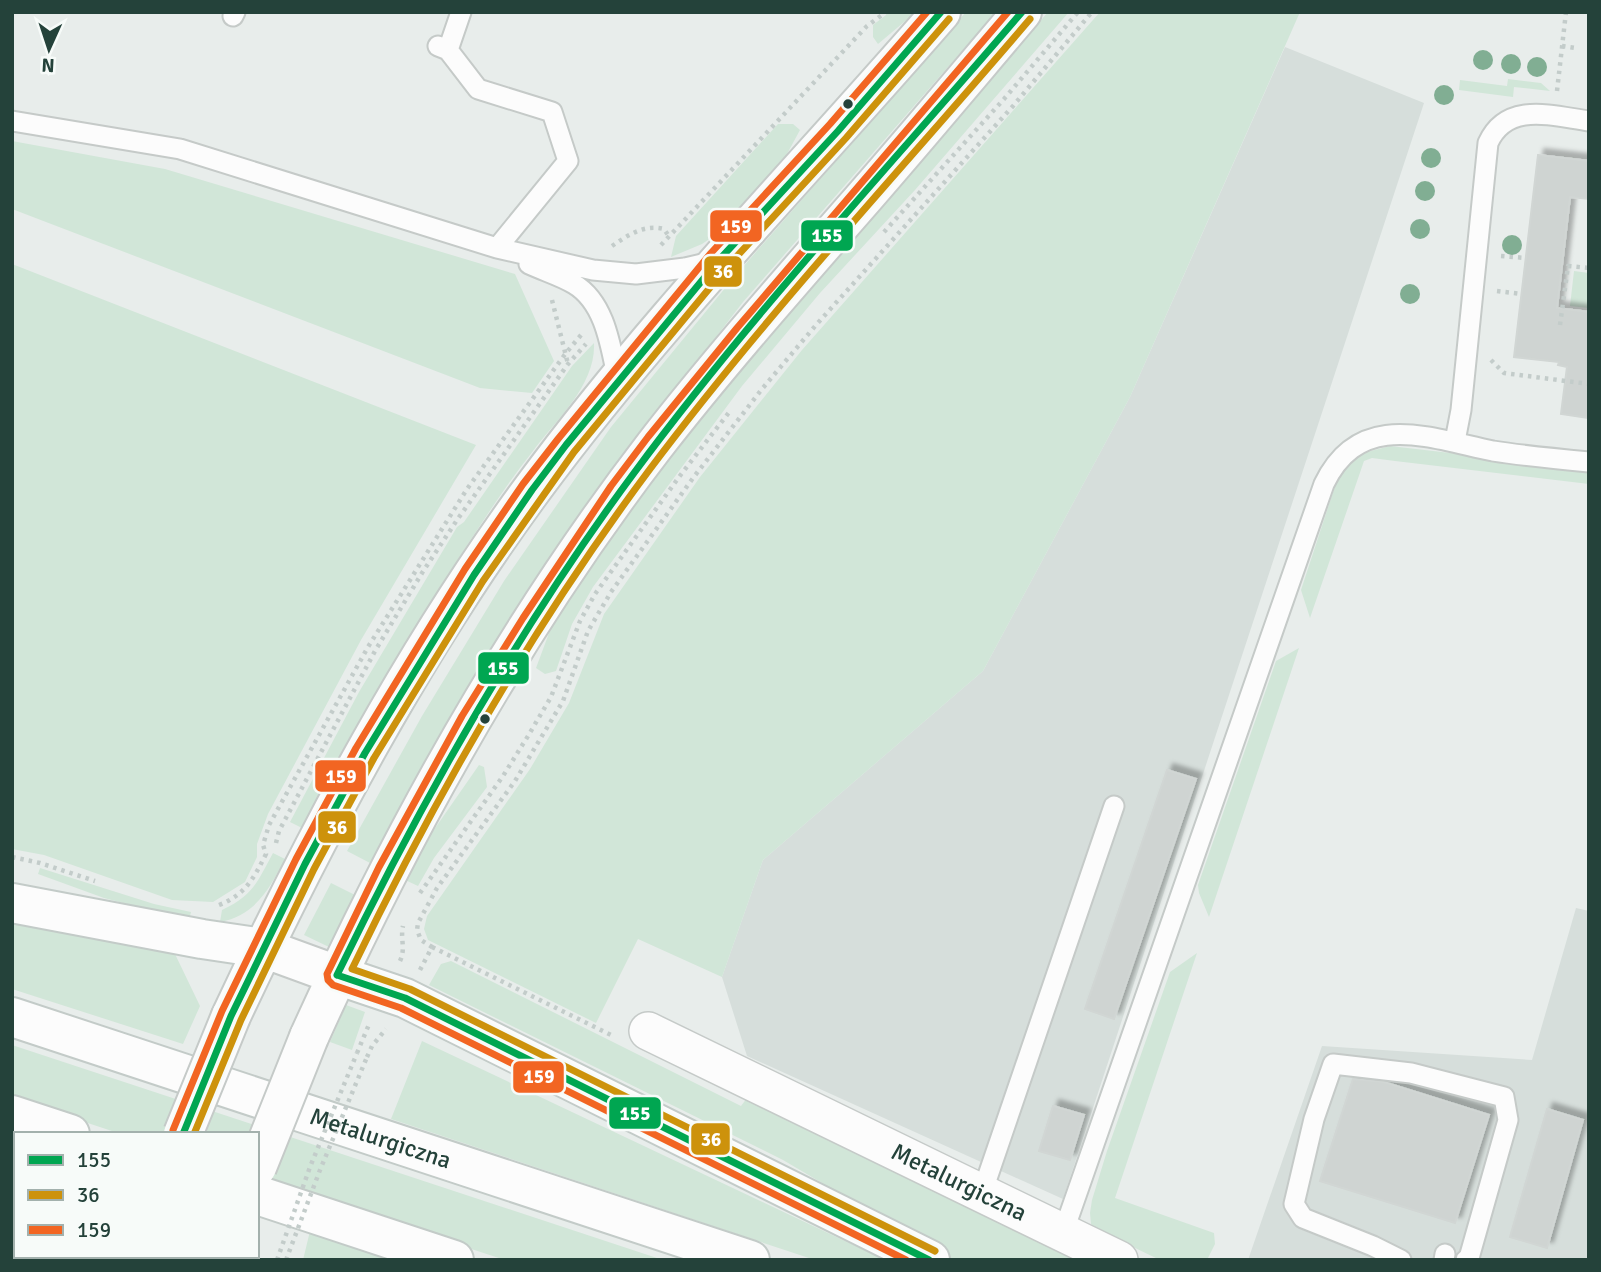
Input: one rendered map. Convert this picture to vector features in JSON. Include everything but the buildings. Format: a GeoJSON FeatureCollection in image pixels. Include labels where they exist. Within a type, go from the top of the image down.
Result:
{"type":"FeatureCollection","features":[{"type":"Feature","properties":{"kind":"street"},"geometry":{"type":"LineString","coordinates":[[184,1132],[231,1016],[305,864],[365,753],[474,575],[532,490],[719,260],[838,131],[942,12]]}},
{"type":"Feature","properties":{"kind":"street"},"geometry":{"type":"LineString","coordinates":[[259,1162],[309,1037],[381,884],[493,683],[589,538],[654,446],[751,328],[1022,12]]}},
{"type":"Feature","properties":{"kind":"street"},"geometry":{"type":"LineString","coordinates":[[12,902],[202,939],[263,948],[405,998],[930,1260]]}},
{"type":"Feature","properties":{"kind":"street","name":"Metalurgiczna"},"geometry":{"type":"LineString","coordinates":[[12,1017],[750,1260]]}},
{"type":"Feature","properties":{"kind":"street","name":"Metalurgiczna"},"geometry":{"type":"LineString","coordinates":[[648,1031],[1119,1260]]}},
{"type":"Feature","properties":{"kind":"street"},"geometry":{"type":"LineString","coordinates":[[12,1115],[65,1132]]}},
{"type":"Feature","properties":{"kind":"street"},"geometry":{"type":"LineString","coordinates":[[259,1196],[454,1260]]}},
{"type":"Feature","properties":{"kind":"lane"},"geometry":{"type":"LineString","coordinates":[[461,12],[443,48],[478,89],[552,112],[568,161],[497,248]]}},
{"type":"Feature","properties":{"kind":"lane"},"geometry":{"type":"LineString","coordinates":[[1455,441],[1461,410],[1488,143],[1494,128],[1509,118],[1531,114],[1589,121]]}},
{"type":"Feature","properties":{"kind":"lane"},"geometry":{"type":"LineString","coordinates":[[12,121],[180,149],[497,248],[579,267],[636,274],[685,268],[719,260]]}},
{"type":"Feature","properties":{"kind":"lane"},"geometry":{"type":"LineString","coordinates":[[497,248],[576,285],[592,300],[600,314],[610,344],[618,382]]}},
{"type":"Feature","properties":{"kind":"lane"},"geometry":{"type":"LineString","coordinates":[[1063,1233],[1324,484],[1332,469],[1341,456],[1355,444],[1381,435],[1395,434],[1455,441],[1498,452],[1589,463]]}},
{"type":"Feature","properties":{"kind":"lane"},"geometry":{"type":"LineString","coordinates":[[982,1193],[1114,806]]}},
{"type":"Feature","properties":{"kind":"lane"},"geometry":{"type":"LineString","coordinates":[[1401,1260],[1303,1218],[1294,1204],[1314,1119],[1333,1064],[1411,1073],[1504,1097],[1508,1120],[1469,1258],[1466,1260]]}},
{"type":"Feature","properties":{"kind":"path"},"geometry":{"type":"LineString","coordinates":[[636,274],[867,26],[886,12]]}},
{"type":"Feature","properties":{"kind":"path"},"geometry":{"type":"LineString","coordinates":[[878,239],[1078,12]]}},
{"type":"Feature","properties":{"kind":"path"},"geometry":{"type":"LineString","coordinates":[[427,908],[437,888],[515,781],[563,701],[597,612],[693,478],[762,388],[1013,106],[1092,12]]}},
{"type":"Feature","properties":{"kind":"path"},"geometry":{"type":"LineString","coordinates":[[1556,97],[1566,12]]}},
{"type":"Feature","properties":{"kind":"path"},"geometry":{"type":"LineString","coordinates":[[1562,46],[1575,48]]}},
{"type":"Feature","properties":{"kind":"path"},"geometry":{"type":"LineString","coordinates":[[579,267],[638,230],[652,226],[664,229],[670,236]]}},
{"type":"Feature","properties":{"kind":"path"},"geometry":{"type":"LineString","coordinates":[[1499,268],[1502,243]]}},
{"type":"Feature","properties":{"kind":"path"},"geometry":{"type":"LineString","coordinates":[[1500,256],[1526,258]]}},
{"type":"Feature","properties":{"kind":"path"},"geometry":{"type":"LineString","coordinates":[[1560,325],[1567,266],[1589,268]]}},
{"type":"Feature","properties":{"kind":"path"},"geometry":{"type":"LineString","coordinates":[[545,272],[568,364]]}},
{"type":"Feature","properties":{"kind":"path"},"geometry":{"type":"LineString","coordinates":[[1494,303],[1497,279]]}},
{"type":"Feature","properties":{"kind":"path"},"geometry":{"type":"LineString","coordinates":[[1496,290],[1522,294]]}},
{"type":"Feature","properties":{"kind":"path"},"geometry":{"type":"LineString","coordinates":[[209,908],[229,901],[252,882],[266,854],[263,845],[269,825],[368,647],[460,501],[566,354],[600,314]]}},
{"type":"Feature","properties":{"kind":"path"},"geometry":{"type":"LineString","coordinates":[[1488,352],[1494,366],[1504,373],[1589,384]]}},
{"type":"Feature","properties":{"kind":"path"},"geometry":{"type":"LineString","coordinates":[[415,901],[447,851],[503,776],[551,697],[580,621],[595,594],[679,477],[736,404]]}},
{"type":"Feature","properties":{"kind":"path"},"geometry":{"type":"LineString","coordinates":[[269,825],[279,831]]}},
{"type":"Feature","properties":{"kind":"path"},"geometry":{"type":"LineString","coordinates":[[276,1260],[310,1167],[374,1015]]}},
{"type":"Feature","properties":{"kind":"path"},"geometry":{"type":"LineString","coordinates":[[286,1260],[372,1046],[391,1024]]}},
{"type":"Feature","properties":{"kind":"shaded area"},"geometry":{"type":"Polygon","coordinates":[[[1285,47],[1424,103],[1063,1199],[747,1056],[722,977],[763,860],[983,671],[1130,397],[1285,47]]]}},
{"type":"Feature","properties":{"kind":"shaded area"},"geometry":{"type":"Polygon","coordinates":[[[1576,908],[1589,911],[1589,1260],[1248,1260],[1322,1046],[1532,1060],[1576,908]]]}},
{"type":"Feature","properties":{"kind":"green space"},"geometry":{"type":"Polygon","coordinates":[[[890,12],[916,12],[878,44],[873,37],[873,25],[890,12]]]}},
{"type":"Feature","properties":{"kind":"green space"},"geometry":{"type":"Polygon","coordinates":[[[966,12],[996,12],[743,302],[588,503],[372,864],[347,851],[422,716],[504,581],[611,427],[735,276],[966,12]]]}},
{"type":"Feature","properties":{"kind":"green space"},"geometry":{"type":"Polygon","coordinates":[[[1048,12],[1069,12],[915,190],[820,293],[742,386],[593,587],[572,624],[556,671],[545,674],[536,668],[555,617],[677,443],[1048,12]]]}},
{"type":"Feature","properties":{"kind":"green space"},"geometry":{"type":"Polygon","coordinates":[[[1100,12],[1300,12],[1130,397],[983,671],[763,860],[722,977],[638,939],[596,1023],[428,940],[424,929],[427,916],[530,769],[569,703],[604,614],[700,477],[802,350],[1100,12]]]}},
{"type":"Feature","properties":{"kind":"green space"},"geometry":{"type":"Polygon","coordinates":[[[1508,79],[1541,83],[1550,91],[1514,87],[1513,97],[1459,90],[1460,80],[1507,86],[1508,79]]]}},
{"type":"Feature","properties":{"kind":"green space"},"geometry":{"type":"Polygon","coordinates":[[[778,124],[793,124],[800,130],[775,176],[724,229],[702,244],[671,257],[676,236],[778,124]]]}},
{"type":"Feature","properties":{"kind":"green space"},"geometry":{"type":"Polygon","coordinates":[[[12,141],[165,169],[515,274],[554,361],[532,393],[480,388],[12,209],[12,141]]]}},
{"type":"Feature","properties":{"kind":"green space"},"geometry":{"type":"Polygon","coordinates":[[[12,264],[476,445],[361,640],[268,814],[257,844],[257,857],[245,882],[213,902],[172,900],[44,855],[12,849],[12,264]]]}},
{"type":"Feature","properties":{"kind":"green space"},"geometry":{"type":"Polygon","coordinates":[[[1574,271],[1589,273],[1589,308],[1570,306],[1574,271]]]}},
{"type":"Feature","properties":{"kind":"green space"},"geometry":{"type":"Polygon","coordinates":[[[594,343],[589,373],[582,387],[513,478],[457,561],[377,693],[302,828],[290,822],[359,692],[457,527],[464,522],[572,366],[594,343]]]}},
{"type":"Feature","properties":{"kind":"green space"},"geometry":{"type":"Polygon","coordinates":[[[1390,446],[1589,469],[1589,484],[1372,458],[1364,461],[1310,618],[1301,590],[1339,474],[1352,456],[1390,446]]]}},
{"type":"Feature","properties":{"kind":"green space"},"geometry":{"type":"Polygon","coordinates":[[[1299,648],[1209,917],[1198,885],[1276,661],[1299,648]]]}},
{"type":"Feature","properties":{"kind":"green space"},"geometry":{"type":"Polygon","coordinates":[[[479,765],[484,767],[487,787],[434,858],[418,886],[403,879],[415,857],[479,765]]]}},
{"type":"Feature","properties":{"kind":"green space"},"geometry":{"type":"Polygon","coordinates":[[[273,853],[285,859],[267,890],[252,907],[232,919],[220,922],[222,910],[248,893],[273,853]]]}},
{"type":"Feature","properties":{"kind":"green space"},"geometry":{"type":"Polygon","coordinates":[[[40,868],[154,904],[191,912],[189,920],[104,898],[38,874],[40,868]]]}},
{"type":"Feature","properties":{"kind":"green space"},"geometry":{"type":"Polygon","coordinates":[[[331,883],[355,895],[329,947],[304,935],[331,883]]]}},
{"type":"Feature","properties":{"kind":"green space"},"geometry":{"type":"Polygon","coordinates":[[[12,920],[175,954],[200,1006],[183,1044],[12,989],[12,920]]]}},
{"type":"Feature","properties":{"kind":"green space"},"geometry":{"type":"Polygon","coordinates":[[[1197,953],[1115,1198],[1214,1233],[1215,1244],[1207,1260],[1160,1260],[1100,1231],[1091,1224],[1090,1213],[1107,1151],[1170,972],[1197,953]]]}},
{"type":"Feature","properties":{"kind":"green space"},"geometry":{"type":"Polygon","coordinates":[[[451,961],[741,1106],[747,1098],[1074,1260],[953,1260],[783,1160],[429,985],[441,964],[451,961]]]}},
{"type":"Feature","properties":{"kind":"green space"},"geometry":{"type":"Polygon","coordinates":[[[346,1005],[365,1012],[352,1050],[330,1042],[346,1005]]]}},
{"type":"Feature","properties":{"kind":"green space"},"geometry":{"type":"Polygon","coordinates":[[[422,1041],[885,1260],[815,1260],[391,1119],[422,1041]]]}},
{"type":"Feature","properties":{"kind":"green space"},"geometry":{"type":"Polygon","coordinates":[[[12,1045],[663,1260],[505,1260],[259,1180],[259,1132],[115,1132],[12,1098],[12,1045]]]}},
{"type":"Feature","properties":{"kind":"green space"},"geometry":{"type":"Polygon","coordinates":[[[12,1140],[14,1231],[12,1230],[12,1140]]]}},
{"type":"Feature","properties":{"kind":"green space"},"geometry":{"type":"Polygon","coordinates":[[[310,1231],[396,1260],[303,1260],[310,1231]]]}},
{"type":"Feature","properties":{"kind":"transit line","name":"159"},"geometry":{"type":"LineString","coordinates":[[173,1130],[222,1011],[296,859],[356,748],[465,569],[523,484],[558,439],[711,253],[830,124],[927,12]]}},
{"type":"Feature","properties":{"kind":"transit line","name":"155"},"geometry":{"type":"LineString","coordinates":[[184,1132],[231,1016],[305,864],[365,753],[474,575],[566,445],[719,260],[838,131],[941,12]]}},
{"type":"Feature","properties":{"kind":"transit line","name":"159"},"geometry":{"type":"LineString","coordinates":[[906,1260],[401,1008],[333,985],[327,974],[379,867],[462,716],[611,486],[737,328],[1008,12]]}},
{"type":"Feature","properties":{"kind":"transit line","name":"155"},"geometry":{"type":"LineString","coordinates":[[337,975],[403,845],[474,717],[511,654],[591,532],[680,413],[775,296],[1022,12]]}},
{"type":"Feature","properties":{"kind":"transit line","name":"36"},"geometry":{"type":"LineString","coordinates":[[195,1132],[241,1020],[314,869],[374,758],[483,581],[574,452],[727,267],[846,138],[949,19]]}},
{"type":"Feature","properties":{"kind":"transit line","name":"36"},"geometry":{"type":"LineString","coordinates":[[935,1251],[410,989],[352,969],[418,839],[489,712],[566,588],[607,528],[741,353],[1030,19]]}},
{"type":"Feature","properties":{"kind":"transit line","name":"155"},"geometry":{"type":"LineString","coordinates":[[337,975],[405,998],[929,1260]]}}]}
